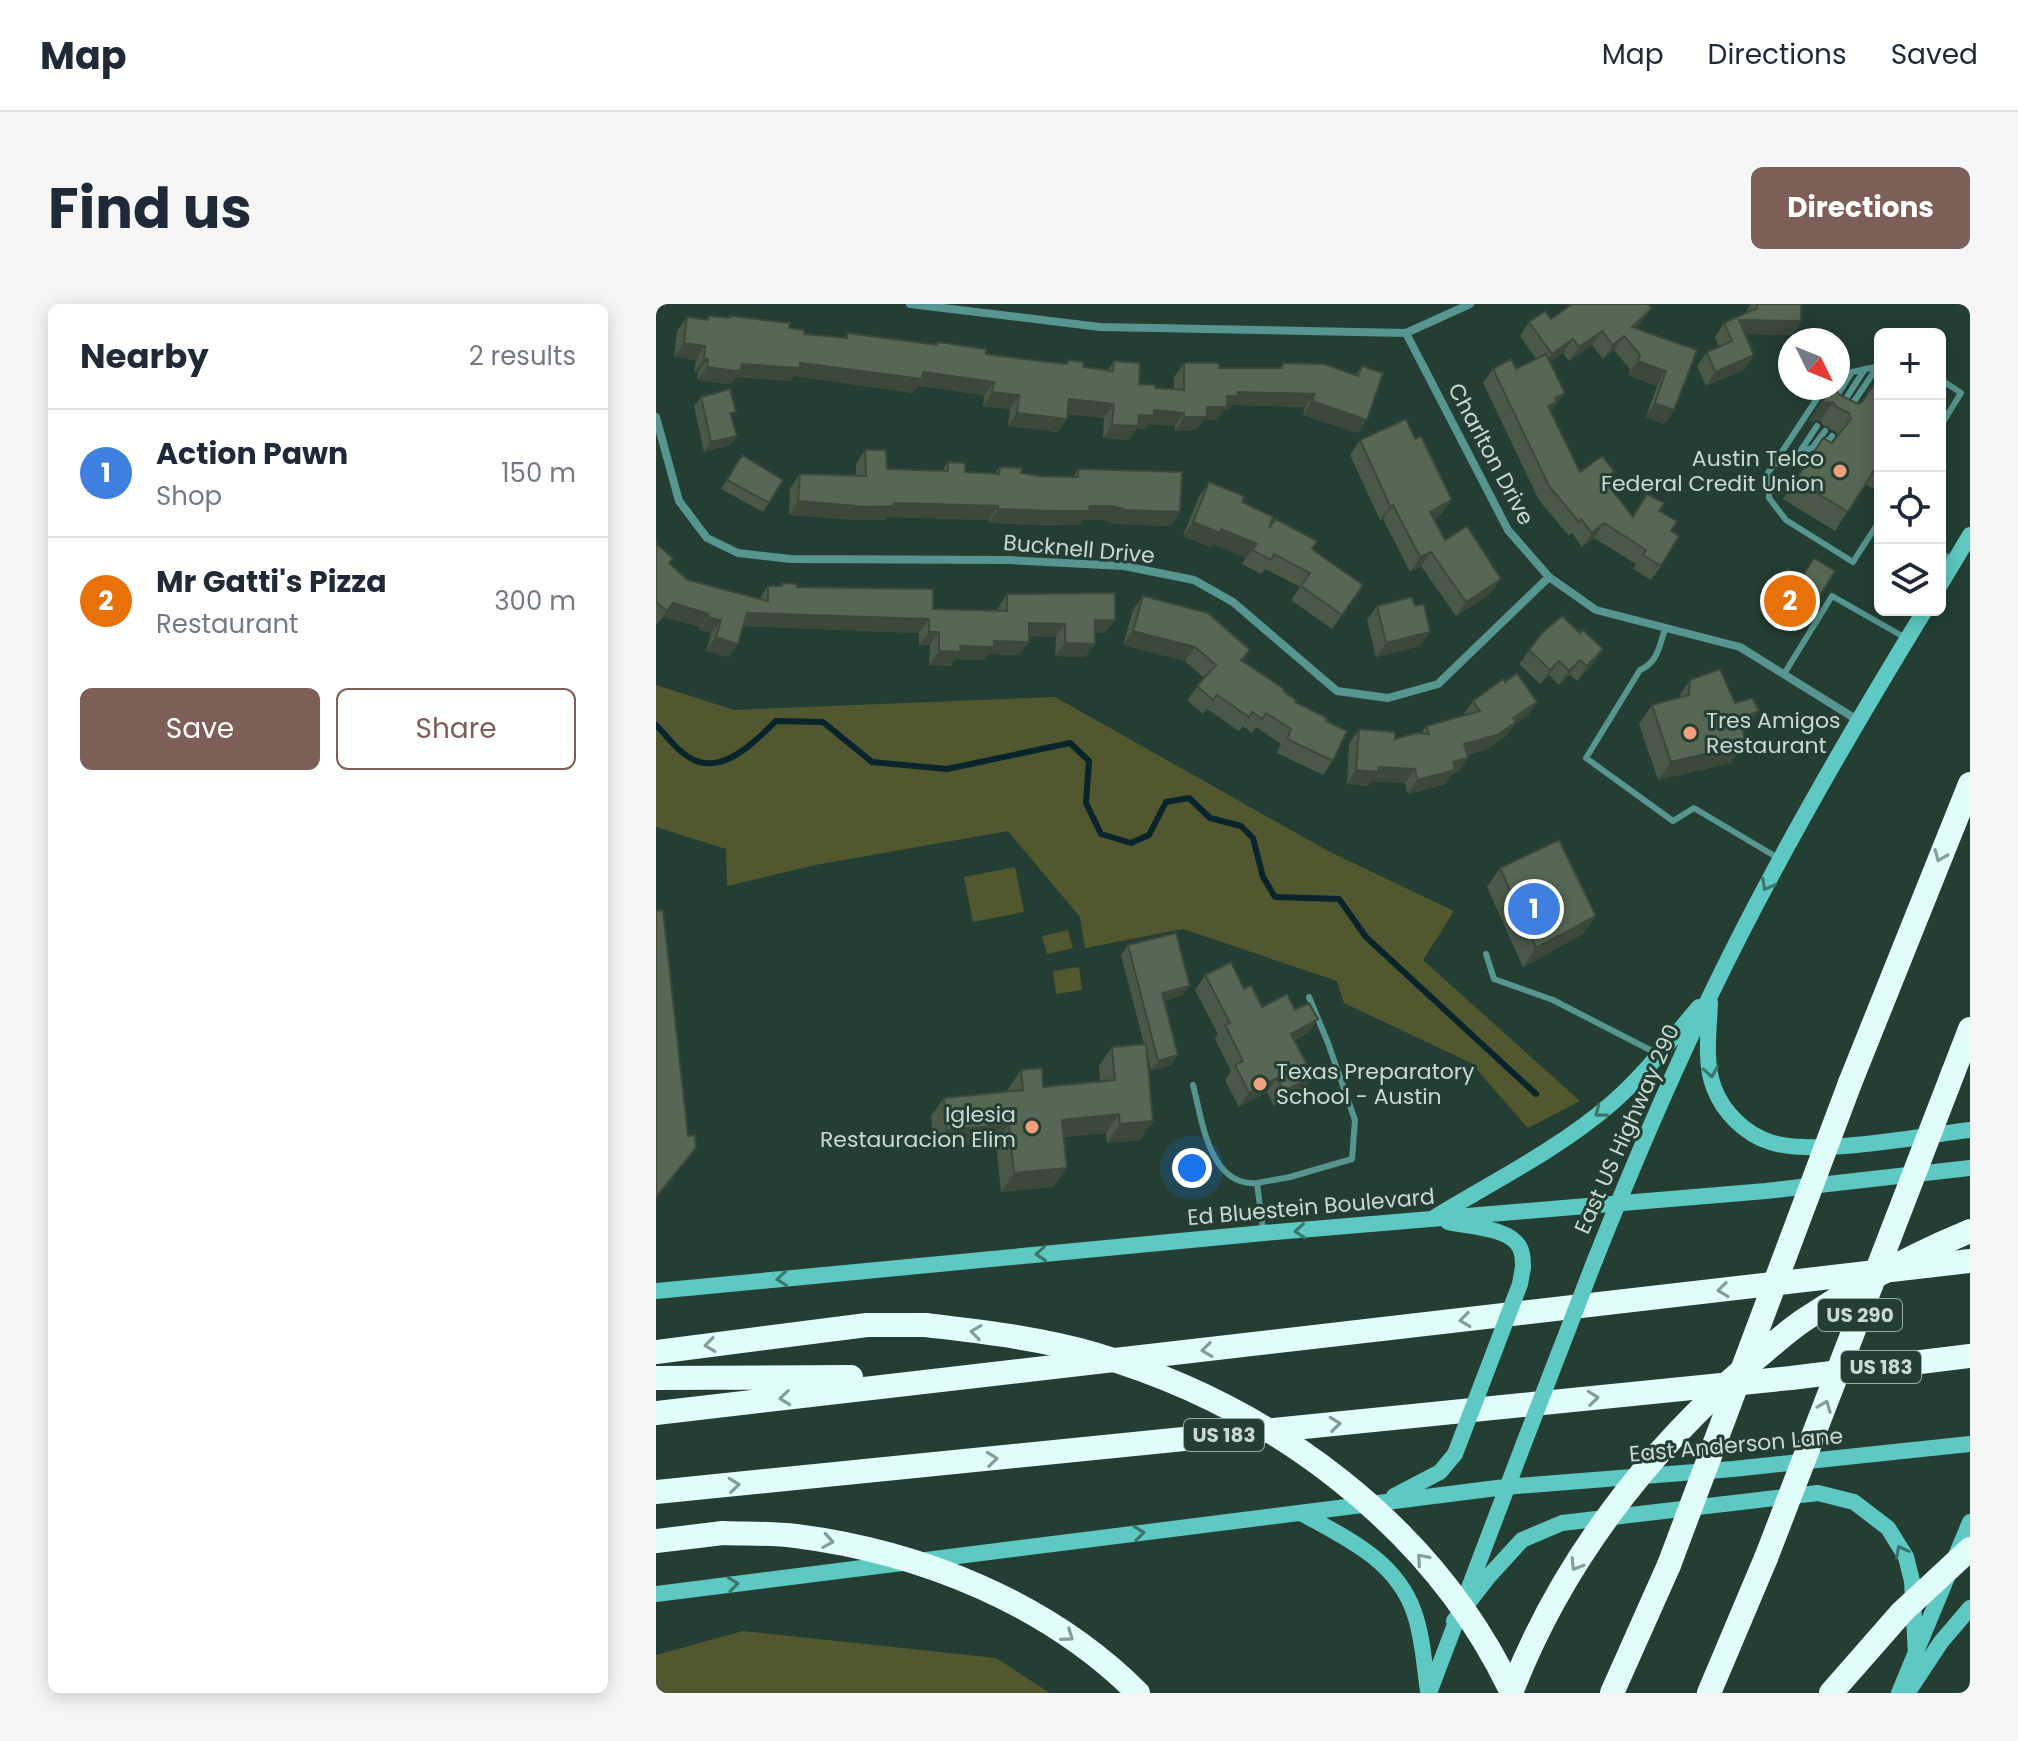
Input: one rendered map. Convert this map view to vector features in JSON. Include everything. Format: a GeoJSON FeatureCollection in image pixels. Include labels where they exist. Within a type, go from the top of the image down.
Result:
{"type":"FeatureCollection","features":[{"type":"Feature","properties":{"kind":"highway"},"geometry":{"type":"LineString","coordinates":[[1612,1693],[1669,1565],[1850,1083],[1970,784]]}},
{"type":"Feature","properties":{"kind":"highway","name":"US 290"},"geometry":{"type":"LineString","coordinates":[[1709,1693],[1766,1558],[1970,1029]]}},
{"type":"Feature","properties":{"kind":"highway"},"geometry":{"type":"LineString","coordinates":[[1511,1693],[1548,1612],[1576,1564],[1647,1467],[1704,1404],[1801,1322],[1844,1294],[1970,1231]]}},
{"type":"Feature","properties":{"kind":"highway"},"geometry":{"type":"LineString","coordinates":[[656,1413],[1970,1261]]}},
{"type":"Feature","properties":{"kind":"highway"},"geometry":{"type":"LineString","coordinates":[[656,1352],[867,1325],[926,1325],[1052,1344],[1094,1354],[1183,1386],[1275,1434],[1381,1514],[1436,1575],[1470,1620],[1499,1665],[1511,1693]]}},
{"type":"Feature","properties":{"kind":"highway","name":"US 183"},"geometry":{"type":"LineString","coordinates":[[656,1492],[1791,1378],[1970,1356]]}},
{"type":"Feature","properties":{"kind":"highway"},"geometry":{"type":"LineString","coordinates":[[656,1378],[973,1377]]}},
{"type":"Feature","properties":{"kind":"highway"},"geometry":{"type":"LineString","coordinates":[[656,1541],[723,1533],[792,1535],[845,1544],[945,1572],[1050,1622],[1095,1655],[1138,1693]]}},
{"type":"Feature","properties":{"kind":"highway"},"geometry":{"type":"LineString","coordinates":[[1831,1693],[1902,1612],[1970,1549]]}},
{"type":"Feature","properties":{"kind":"main road"},"geometry":{"type":"LineString","coordinates":[[1947,557],[1970,535]]}},
{"type":"Feature","properties":{"kind":"main road","name":"East US Highway 290"},"geometry":{"type":"LineString","coordinates":[[1428,1693],[1505,1487],[1617,1204],[1711,994],[1780,859],[1921,616]]}},
{"type":"Feature","properties":{"kind":"main road"},"geometry":{"type":"LineString","coordinates":[[1431,1219],[1576,1131],[1612,1103],[1711,994]]}},
{"type":"Feature","properties":{"kind":"main road"},"geometry":{"type":"LineString","coordinates":[[1711,994],[1708,1050],[1713,1088],[1735,1121],[1756,1136],[1769,1142],[1801,1147],[1970,1130]]}},
{"type":"Feature","properties":{"kind":"main road","name":"Ed Bluestein Boulevard"},"geometry":{"type":"LineString","coordinates":[[656,1291],[1264,1233],[1378,1226],[1766,1191],[1970,1168]]}},
{"type":"Feature","properties":{"kind":"main road"},"geometry":{"type":"LineString","coordinates":[[1382,1502],[1440,1472],[1455,1454],[1520,1284],[1523,1267],[1522,1252],[1513,1239],[1431,1219]]}},
{"type":"Feature","properties":{"kind":"main road","name":"East Anderson Lane"},"geometry":{"type":"LineString","coordinates":[[1505,1487],[1733,1469],[1970,1444]]}},
{"type":"Feature","properties":{"kind":"main road"},"geometry":{"type":"LineString","coordinates":[[656,1594],[1505,1487]]}},
{"type":"Feature","properties":{"kind":"main road"},"geometry":{"type":"LineString","coordinates":[[1454,1621],[1522,1540],[1562,1523],[1818,1493],[1854,1502],[1888,1528],[1906,1557],[1912,1581],[1916,1655]]}},
{"type":"Feature","properties":{"kind":"main road"},"geometry":{"type":"LineString","coordinates":[[1301,1513],[1366,1551],[1398,1581],[1415,1613],[1428,1693]]}},
{"type":"Feature","properties":{"kind":"main road"},"geometry":{"type":"LineString","coordinates":[[1899,1693],[1970,1522]]}},
{"type":"Feature","properties":{"kind":"main road"},"geometry":{"type":"LineString","coordinates":[[1907,1693],[1941,1642],[1970,1608]]}},
{"type":"Feature","properties":{"kind":"street"},"geometry":{"type":"LineString","coordinates":[[910,304],[1100,327],[1406,333],[1470,304]]}},
{"type":"Feature","properties":{"kind":"street","name":"Charlton Drive"},"geometry":{"type":"LineString","coordinates":[[1406,333],[1508,530],[1549,577],[1596,610],[1740,647],[1859,721]]}},
{"type":"Feature","properties":{"kind":"street","name":"Bucknell Drive"},"geometry":{"type":"LineString","coordinates":[[656,417],[679,501],[707,538],[738,553],[791,559],[1008,560],[1124,566],[1194,580],[1233,602],[1337,691],[1388,698],[1438,684],[1549,577]]}},
{"type":"Feature","properties":{"kind":"lane"},"geometry":{"type":"LineString","coordinates":[[1829,408],[1852,372],[1874,367]]}},
{"type":"Feature","properties":{"kind":"lane"},"geometry":{"type":"LineString","coordinates":[[1836,412],[1865,369]]}},
{"type":"Feature","properties":{"kind":"lane"},"geometry":{"type":"LineString","coordinates":[[1844,417],[1874,373]]}},
{"type":"Feature","properties":{"kind":"lane"},"geometry":{"type":"LineString","coordinates":[[1946,383],[1961,393],[1946,417]]}},
{"type":"Feature","properties":{"kind":"lane"},"geometry":{"type":"LineString","coordinates":[[1816,400],[1768,473],[1769,498],[1786,520],[1853,562],[1874,529]]}},
{"type":"Feature","properties":{"kind":"lane"},"geometry":{"type":"LineString","coordinates":[[1798,454],[1817,426]]}},
{"type":"Feature","properties":{"kind":"lane"},"geometry":{"type":"LineString","coordinates":[[1813,447],[1825,431]]}},
{"type":"Feature","properties":{"kind":"lane"},"geometry":{"type":"LineString","coordinates":[[1773,465],[1832,436]]}},
{"type":"Feature","properties":{"kind":"lane"},"geometry":{"type":"LineString","coordinates":[[1784,674],[1832,596],[1907,639]]}},
{"type":"Feature","properties":{"kind":"lane"},"geometry":{"type":"LineString","coordinates":[[1665,629],[1651,666],[1640,670],[1586,758],[1673,821],[1694,808],[1780,859]]}},
{"type":"Feature","properties":{"kind":"lane"},"geometry":{"type":"LineString","coordinates":[[1486,954],[1494,979],[1553,1000],[1658,1054]]}},
{"type":"Feature","properties":{"kind":"lane"},"geometry":{"type":"LineString","coordinates":[[1193,1085],[1215,1160],[1226,1173],[1245,1184],[1290,1177],[1352,1159],[1355,1120],[1309,997]]}},
{"type":"Feature","properties":{"kind":"lane"},"geometry":{"type":"LineString","coordinates":[[1257,1183],[1264,1233]]}},
{"type":"Feature","properties":{"kind":"green space"},"geometry":{"type":"Polygon","coordinates":[[[656,685],[734,710],[1055,697],[1328,851],[1454,911],[1423,960],[1580,1101],[1528,1128],[1471,1063],[1344,1003],[1337,981],[1183,929],[1085,948],[1080,917],[1008,831],[815,865],[727,886],[726,849],[656,827],[656,685]]]}},
{"type":"Feature","properties":{"kind":"green space"},"geometry":{"type":"Polygon","coordinates":[[[1015,867],[1024,912],[973,922],[964,877],[1015,867]]]}},
{"type":"Feature","properties":{"kind":"green space"},"geometry":{"type":"Polygon","coordinates":[[[1068,930],[1073,948],[1047,954],[1042,936],[1068,930]]]}},
{"type":"Feature","properties":{"kind":"green space"},"geometry":{"type":"Polygon","coordinates":[[[1079,967],[1082,990],[1056,994],[1053,971],[1079,967]]]}},
{"type":"Feature","properties":{"kind":"green space"},"geometry":{"type":"Polygon","coordinates":[[[743,1631],[996,1658],[1050,1693],[656,1693],[656,1655],[743,1631]]]}},
{"type":"Feature","properties":{"kind":"building"},"geometry":{"type":"Polygon","coordinates":[[[1572,304],[1648,304],[1652,308],[1632,327],[1697,350],[1674,410],[1655,403],[1666,371],[1638,361],[1640,355],[1624,336],[1613,345],[1602,331],[1579,347],[1573,339],[1552,354],[1529,322],[1545,311],[1551,319],[1572,304]]]}},
{"type":"Feature","properties":{"kind":"building"},"geometry":{"type":"Polygon","coordinates":[[[1757,304],[1801,304],[1801,321],[1739,320],[1754,355],[1715,372],[1707,352],[1732,341],[1724,323],[1757,308],[1757,304]]]}},
{"type":"Feature","properties":{"kind":"building"},"geometry":{"type":"Polygon","coordinates":[[[709,316],[790,323],[789,328],[804,330],[804,334],[847,338],[847,333],[937,345],[938,342],[986,349],[986,354],[1067,364],[1068,360],[1084,362],[1083,367],[1113,371],[1114,361],[1140,363],[1139,384],[1155,385],[1155,388],[1184,390],[1184,363],[1219,363],[1219,368],[1282,368],[1283,363],[1324,364],[1358,376],[1362,366],[1383,373],[1367,420],[1312,401],[1315,394],[1238,392],[1238,396],[1227,396],[1227,407],[1207,407],[1207,417],[1184,417],[1184,413],[1154,410],[1154,416],[1139,415],[1138,426],[1112,425],[1114,404],[1069,399],[1067,419],[1017,413],[1019,395],[992,392],[994,382],[923,372],[922,379],[800,363],[800,368],[742,364],[741,370],[736,371],[707,367],[705,346],[684,343],[687,317],[708,320],[709,316]]]}},
{"type":"Feature","properties":{"kind":"building"},"geometry":{"type":"Polygon","coordinates":[[[1546,354],[1565,393],[1548,406],[1580,472],[1602,456],[1614,471],[1605,481],[1633,517],[1647,494],[1664,503],[1659,511],[1677,521],[1671,531],[1679,536],[1661,566],[1643,555],[1646,550],[1604,523],[1592,533],[1549,486],[1493,369],[1511,359],[1516,369],[1546,354]]]}},
{"type":"Feature","properties":{"kind":"building","name":"Austin Telco Federal Credit Union"},"geometry":{"type":"Polygon","coordinates":[[[1874,384],[1874,470],[1848,512],[1796,480],[1823,438],[1832,443],[1851,419],[1849,413],[1836,407],[1833,402],[1822,403],[1824,400],[1862,402],[1874,384]]]}},
{"type":"Feature","properties":{"kind":"building"},"geometry":{"type":"Polygon","coordinates":[[[730,389],[736,412],[730,413],[737,436],[711,442],[701,397],[730,389]]]}},
{"type":"Feature","properties":{"kind":"building"},"geometry":{"type":"Polygon","coordinates":[[[1406,419],[1415,439],[1421,436],[1452,500],[1430,512],[1445,540],[1467,526],[1501,579],[1466,602],[1431,552],[1420,557],[1393,505],[1390,506],[1360,440],[1406,419]]]}},
{"type":"Feature","properties":{"kind":"building"},"geometry":{"type":"Polygon","coordinates":[[[865,450],[886,450],[887,469],[948,471],[948,462],[965,463],[965,472],[999,474],[1000,467],[1022,468],[1021,473],[1039,476],[1078,477],[1078,469],[1182,472],[1180,512],[1126,510],[1112,506],[1090,506],[1089,511],[1054,511],[894,503],[894,506],[867,507],[798,501],[800,474],[866,476],[865,450]]]}},
{"type":"Feature","properties":{"kind":"building"},"geometry":{"type":"Polygon","coordinates":[[[742,455],[783,480],[769,503],[727,480],[742,455]]]}},
{"type":"Feature","properties":{"kind":"building"},"geometry":{"type":"Polygon","coordinates":[[[1209,482],[1244,496],[1242,502],[1273,517],[1269,528],[1276,519],[1317,541],[1312,549],[1363,585],[1342,615],[1301,586],[1310,573],[1274,554],[1271,560],[1252,550],[1257,544],[1221,529],[1220,533],[1193,522],[1209,482]]]}},
{"type":"Feature","properties":{"kind":"building"},"geometry":{"type":"Polygon","coordinates":[[[656,542],[673,558],[669,563],[688,580],[768,601],[768,586],[782,586],[782,583],[797,584],[797,587],[933,589],[933,609],[1007,611],[1007,594],[1115,593],[1115,620],[1095,620],[1095,644],[1065,643],[1065,624],[1029,623],[1029,642],[994,641],[994,647],[960,646],[961,652],[939,651],[939,632],[929,632],[929,619],[747,613],[738,644],[716,637],[721,620],[673,603],[667,611],[656,602],[656,542]]]}},
{"type":"Feature","properties":{"kind":"building"},"geometry":{"type":"Polygon","coordinates":[[[1814,558],[1835,571],[1806,618],[1770,596],[1787,568],[1802,577],[1814,558]]]}},
{"type":"Feature","properties":{"kind":"building"},"geometry":{"type":"Polygon","coordinates":[[[1143,596],[1208,613],[1250,650],[1241,660],[1284,689],[1295,702],[1347,731],[1333,761],[1287,739],[1291,729],[1266,713],[1262,719],[1252,712],[1249,717],[1217,695],[1213,700],[1197,686],[1216,665],[1195,647],[1133,631],[1143,596]]]}},
{"type":"Feature","properties":{"kind":"building"},"geometry":{"type":"Polygon","coordinates":[[[1412,597],[1415,606],[1424,604],[1430,632],[1386,643],[1377,606],[1412,597]]]}},
{"type":"Feature","properties":{"kind":"building"},"geometry":{"type":"Polygon","coordinates":[[[1562,616],[1603,649],[1587,666],[1580,660],[1569,671],[1559,661],[1550,670],[1529,650],[1543,632],[1562,616]]]}},
{"type":"Feature","properties":{"kind":"building","name":"Tres Amigos Restaurant"},"geometry":{"type":"Polygon","coordinates":[[[1720,669],[1735,703],[1752,698],[1759,711],[1742,718],[1745,744],[1671,762],[1652,705],[1689,695],[1690,680],[1720,669]]]}},
{"type":"Feature","properties":{"kind":"building"},"geometry":{"type":"Polygon","coordinates":[[[1517,673],[1537,702],[1513,718],[1516,722],[1497,735],[1464,744],[1468,758],[1453,762],[1455,770],[1417,780],[1415,769],[1379,767],[1378,772],[1356,770],[1359,729],[1395,732],[1395,739],[1417,733],[1429,734],[1426,726],[1480,711],[1473,701],[1503,679],[1505,682],[1517,673]]]}},
{"type":"Feature","properties":{"kind":"building"},"geometry":{"type":"Polygon","coordinates":[[[1559,840],[1596,916],[1536,948],[1500,868],[1559,840]]]}},
{"type":"Feature","properties":{"kind":"building"},"geometry":{"type":"Polygon","coordinates":[[[663,910],[688,1136],[695,1135],[696,1148],[656,1197],[656,911],[663,910]]]}},
{"type":"Feature","properties":{"kind":"building"},"geometry":{"type":"Polygon","coordinates":[[[1176,933],[1190,986],[1162,993],[1178,1055],[1158,1061],[1128,945],[1176,933]]]}},
{"type":"Feature","properties":{"kind":"building"},"geometry":{"type":"Polygon","coordinates":[[[1231,962],[1244,989],[1251,985],[1262,1007],[1287,994],[1295,1010],[1309,1003],[1318,1019],[1291,1034],[1313,1076],[1284,1091],[1277,1078],[1249,1093],[1235,1065],[1243,1061],[1225,1025],[1230,1023],[1205,975],[1231,962]]]}},
{"type":"Feature","properties":{"kind":"building"},"geometry":{"type":"Polygon","coordinates":[[[1146,1044],[1153,1121],[1120,1124],[1119,1114],[1062,1120],[1067,1168],[1014,1173],[1009,1124],[947,1130],[944,1098],[1023,1090],[1021,1070],[1042,1068],[1043,1087],[1115,1080],[1112,1047],[1146,1044]]]}},
{"type":"Feature","properties":{"kind":"waterway"},"geometry":{"type":"LineString","coordinates":[[656,725],[683,753],[696,761],[709,763],[734,756],[776,721],[823,722],[872,762],[947,769],[1070,743],[1089,761],[1086,803],[1101,834],[1131,843],[1149,835],[1166,802],[1189,798],[1210,818],[1241,826],[1253,838],[1263,877],[1275,897],[1339,899],[1366,937],[1536,1094]]}},
{"type":"Feature","properties":{"kind":"place","name":"Austin Telco Federal Credit Union"},"geometry":{"type":"Point","coordinates":[1840,471]}},
{"type":"Feature","properties":{"kind":"place","name":"Mr Gatti's Pizza"},"geometry":{"type":"Point","coordinates":[1790,601]}},
{"type":"Feature","properties":{"kind":"place","name":"Tres Amigos Restaurant"},"geometry":{"type":"Point","coordinates":[1690,733]}},
{"type":"Feature","properties":{"kind":"place","name":"Action Pawn"},"geometry":{"type":"Point","coordinates":[1534,909]}},
{"type":"Feature","properties":{"kind":"place","name":"Texas Preparatory School - Austin"},"geometry":{"type":"Point","coordinates":[1260,1084]}},
{"type":"Feature","properties":{"kind":"place","name":"Iglesia Restauracion Elim"},"geometry":{"type":"Point","coordinates":[1032,1127]}}]}
